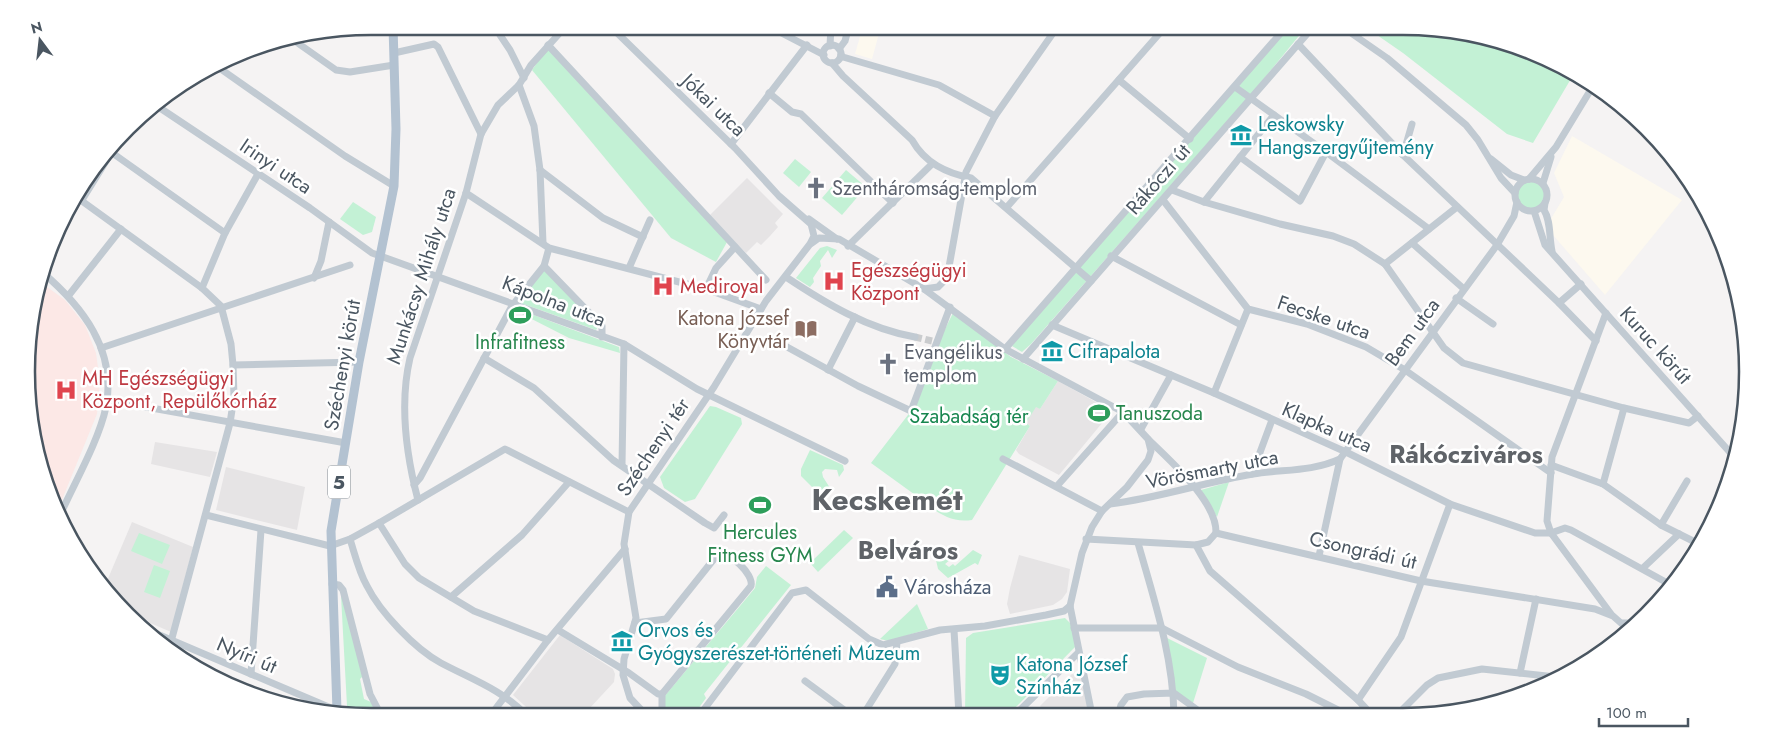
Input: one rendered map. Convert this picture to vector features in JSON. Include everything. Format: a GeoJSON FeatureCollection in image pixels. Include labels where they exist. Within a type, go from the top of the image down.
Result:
{"type":"FeatureCollection","features":[{"type":"Feature","properties":{"kind":"main road","name":"Széchenyi körút"},"geometry":{"type":"LineString","coordinates":[[338,706],[330,546],[332,522],[359,362],[394,186],[396,129],[393,35]]}},
{"type":"Feature","properties":{"kind":"street"},"geometry":{"type":"LineString","coordinates":[[500,35],[524,78]]}},
{"type":"Feature","properties":{"kind":"street","name":"Munkácsy Mihály utca"},"geometry":{"type":"LineString","coordinates":[[418,500],[414,485],[403,408],[404,384],[410,358],[466,193],[481,134],[498,105],[519,85],[531,65],[557,35]]}},
{"type":"Feature","properties":{"kind":"street","name":"Jókai utca"},"geometry":{"type":"LineString","coordinates":[[619,35],[731,144],[779,196],[794,209]]}},
{"type":"Feature","properties":{"kind":"street"},"geometry":{"type":"LineString","coordinates":[[786,35],[806,45],[840,52],[843,57],[939,84],[995,116]]}},
{"type":"Feature","properties":{"kind":"street"},"geometry":{"type":"LineString","coordinates":[[830,35],[826,60],[832,63],[843,76],[912,140],[918,151],[932,164],[971,178],[1091,281]]}},
{"type":"Feature","properties":{"kind":"street"},"geometry":{"type":"LineString","coordinates":[[832,63],[838,61],[847,35]]}},
{"type":"Feature","properties":{"kind":"street"},"geometry":{"type":"LineString","coordinates":[[924,289],[938,287],[946,278],[964,177],[995,116],[1052,35]]}},
{"type":"Feature","properties":{"kind":"street"},"geometry":{"type":"LineString","coordinates":[[1007,207],[1158,35]]}},
{"type":"Feature","properties":{"kind":"street","name":"Rákóczi út"},"geometry":{"type":"LineString","coordinates":[[1005,349],[1074,267],[1279,35]]}},
{"type":"Feature","properties":{"kind":"street","name":"Rákóczi út"},"geometry":{"type":"LineString","coordinates":[[1023,359],[1306,35]]}},
{"type":"Feature","properties":{"kind":"street"},"geometry":{"type":"LineString","coordinates":[[1354,35],[1387,58],[1466,125],[1489,157],[1501,178],[1515,193],[1517,202],[1523,209],[1534,211],[1545,203]]}},
{"type":"Feature","properties":{"kind":"street"},"geometry":{"type":"LineString","coordinates":[[297,43],[336,70],[350,72],[394,65]]}},
{"type":"Feature","properties":{"kind":"street"},"geometry":{"type":"LineString","coordinates":[[394,54],[434,44],[438,46],[481,134]]}},
{"type":"Feature","properties":{"kind":"street"},"geometry":{"type":"LineString","coordinates":[[1298,44],[1403,155],[1559,303],[1596,341]]}},
{"type":"Feature","properties":{"kind":"street"},"geometry":{"type":"LineString","coordinates":[[548,45],[766,280]]}},
{"type":"Feature","properties":{"kind":"street"},"geometry":{"type":"LineString","coordinates":[[731,144],[806,45]]}},
{"type":"Feature","properties":{"kind":"street"},"geometry":{"type":"LineString","coordinates":[[222,70],[345,156],[394,186]]}},
{"type":"Feature","properties":{"kind":"street"},"geometry":{"type":"LineString","coordinates":[[1119,80],[1190,138]]}},
{"type":"Feature","properties":{"kind":"street"},"geometry":{"type":"LineString","coordinates":[[414,485],[420,478],[514,303],[544,266],[546,245],[540,170],[534,126],[519,85]]}},
{"type":"Feature","properties":{"kind":"street"},"geometry":{"type":"LineString","coordinates":[[1235,87],[1429,229]]}},
{"type":"Feature","properties":{"kind":"street"},"geometry":{"type":"LineString","coordinates":[[768,93],[792,112],[801,114],[893,203]]}},
{"type":"Feature","properties":{"kind":"street"},"geometry":{"type":"LineString","coordinates":[[1542,183],[1556,147],[1590,93]]}},
{"type":"Feature","properties":{"kind":"street","name":"Irinyi utca"},"geometry":{"type":"LineString","coordinates":[[162,109],[372,253],[380,256]]}},
{"type":"Feature","properties":{"kind":"street"},"geometry":{"type":"LineString","coordinates":[[1204,202],[1274,115]]}},
{"type":"Feature","properties":{"kind":"street"},"geometry":{"type":"LineString","coordinates":[[1403,155],[1412,124]]}},
{"type":"Feature","properties":{"kind":"street"},"geometry":{"type":"LineString","coordinates":[[1515,193],[1518,186],[1556,147]]}},
{"type":"Feature","properties":{"kind":"street"},"geometry":{"type":"LineString","coordinates":[[1240,157],[1300,200],[1326,152]]}},
{"type":"Feature","properties":{"kind":"street"},"geometry":{"type":"LineString","coordinates":[[115,155],[225,233]]}},
{"type":"Feature","properties":{"kind":"street"},"geometry":{"type":"LineString","coordinates":[[1489,157],[1511,175],[1542,183],[1547,192],[1544,210],[1549,217],[1548,229],[1553,254]]}},
{"type":"Feature","properties":{"kind":"street"},"geometry":{"type":"LineString","coordinates":[[848,246],[932,164]]}},
{"type":"Feature","properties":{"kind":"street"},"geometry":{"type":"LineString","coordinates":[[540,170],[603,218],[643,237]]}},
{"type":"Feature","properties":{"kind":"street"},"geometry":{"type":"LineString","coordinates":[[202,288],[225,233],[258,174]]}},
{"type":"Feature","properties":{"kind":"street"},"geometry":{"type":"LineString","coordinates":[[1172,190],[1204,202],[1280,224],[1333,236],[1354,244],[1385,264],[1432,333],[1444,348],[1463,363],[1576,396],[1689,423],[1698,416]]}},
{"type":"Feature","properties":{"kind":"street"},"geometry":{"type":"LineString","coordinates":[[466,193],[546,245],[706,290],[761,309]]}},
{"type":"Feature","properties":{"kind":"street","name":"Fecske utca"},"geometry":{"type":"LineString","coordinates":[[1163,200],[1248,309],[1338,335],[1366,347],[1405,370],[1551,469],[1603,484],[1661,525],[1693,541]]}},
{"type":"Feature","properties":{"kind":"street"},"geometry":{"type":"LineString","coordinates":[[82,201],[202,288],[221,306],[231,344],[234,397],[230,422],[172,640]]}},
{"type":"Feature","properties":{"kind":"street","name":"Bem utca"},"geometry":{"type":"LineString","coordinates":[[1346,452],[1456,298],[1497,245],[1514,216],[1517,202]]}},
{"type":"Feature","properties":{"kind":"street"},"geometry":{"type":"LineString","coordinates":[[1385,264],[1457,207]]}},
{"type":"Feature","properties":{"kind":"street"},"geometry":{"type":"LineString","coordinates":[[794,209],[838,240],[924,289],[1005,349],[1123,412],[1196,488],[1214,522],[1216,533],[1211,540],[1196,545],[1086,539]]}},
{"type":"Feature","properties":{"kind":"street"},"geometry":{"type":"LineString","coordinates":[[708,394],[766,301],[786,277],[814,236],[812,227],[794,209]]}},
{"type":"Feature","properties":{"kind":"street","name":"Bem utca"},"geometry":{"type":"LineString","coordinates":[[1505,231],[1523,209]]}},
{"type":"Feature","properties":{"kind":"street","name":"Kuruc körút"},"geometry":{"type":"LineString","coordinates":[[1534,211],[1538,218],[1543,241],[1553,254],[1730,452]]}},
{"type":"Feature","properties":{"kind":"street"},"geometry":{"type":"LineString","coordinates":[[629,268],[650,220]]}},
{"type":"Feature","properties":{"kind":"street"},"geometry":{"type":"LineString","coordinates":[[314,278],[321,261],[329,222]]}},
{"type":"Feature","properties":{"kind":"street"},"geometry":{"type":"LineString","coordinates":[[69,296],[120,229]]}},
{"type":"Feature","properties":{"kind":"street"},"geometry":{"type":"LineString","coordinates":[[810,244],[819,238],[838,240]]}},
{"type":"Feature","properties":{"kind":"street"},"geometry":{"type":"LineString","coordinates":[[1412,243],[1464,289]]}},
{"type":"Feature","properties":{"kind":"street"},"geometry":{"type":"LineString","coordinates":[[706,290],[716,268],[735,247]]}},
{"type":"Feature","properties":{"kind":"street","name":"Kápolna utca"},"geometry":{"type":"LineString","coordinates":[[380,256],[624,344],[708,394]]}},
{"type":"Feature","properties":{"kind":"street"},"geometry":{"type":"LineString","coordinates":[[1111,256],[1241,325]]}},
{"type":"Feature","properties":{"kind":"street"},"geometry":{"type":"LineString","coordinates":[[101,348],[221,306],[350,265]]}},
{"type":"Feature","properties":{"kind":"street"},"geometry":{"type":"LineString","coordinates":[[544,266],[602,326],[602,337]]}},
{"type":"Feature","properties":{"kind":"street"},"geometry":{"type":"LineString","coordinates":[[48,277],[69,296],[89,320],[101,348],[107,375],[107,400],[91,446],[64,506]]}},
{"type":"Feature","properties":{"kind":"street"},"geometry":{"type":"LineString","coordinates":[[786,277],[855,317],[890,332],[915,337]]}},
{"type":"Feature","properties":{"kind":"street"},"geometry":{"type":"LineString","coordinates":[[1559,303],[1580,284]]}},
{"type":"Feature","properties":{"kind":"street"},"geometry":{"type":"LineString","coordinates":[[1456,298],[1492,324]]}},
{"type":"Feature","properties":{"kind":"street"},"geometry":{"type":"LineString","coordinates":[[778,342],[828,370],[911,411],[934,343],[950,307]]}},
{"type":"Feature","properties":{"kind":"street"},"geometry":{"type":"LineString","coordinates":[[1214,393],[1248,309]]}},
{"type":"Feature","properties":{"kind":"street"},"geometry":{"type":"LineString","coordinates":[[1606,313],[1552,458],[1547,521],[1551,533],[1613,616]]}},
{"type":"Feature","properties":{"kind":"street"},"geometry":{"type":"LineString","coordinates":[[828,370],[855,317]]}},
{"type":"Feature","properties":{"kind":"street","name":"Klapka utca"},"geometry":{"type":"LineString","coordinates":[[1052,325],[1214,393],[1346,452],[1450,504],[1534,533],[1551,533],[1565,528],[1571,530],[1665,581]]}},
{"type":"Feature","properties":{"kind":"street"},"geometry":{"type":"LineString","coordinates":[[622,465],[624,344]]}},
{"type":"Feature","properties":{"kind":"street"},"geometry":{"type":"LineString","coordinates":[[484,358],[534,388],[613,460],[710,527],[717,527],[724,515]]}},
{"type":"Feature","properties":{"kind":"street"},"geometry":{"type":"LineString","coordinates":[[233,365],[359,362]]}},
{"type":"Feature","properties":{"kind":"street"},"geometry":{"type":"LineString","coordinates":[[1141,429],[1171,375]]}},
{"type":"Feature","properties":{"kind":"street","name":"Széchenyi tér"},"geometry":{"type":"LineString","coordinates":[[629,512],[708,394],[755,419],[845,460]]}},
{"type":"Feature","properties":{"kind":"street"},"geometry":{"type":"LineString","coordinates":[[107,400],[346,443]]}},
{"type":"Feature","properties":{"kind":"street"},"geometry":{"type":"LineString","coordinates":[[1603,484],[1624,408]]}},
{"type":"Feature","properties":{"kind":"street"},"geometry":{"type":"LineString","coordinates":[[1057,486],[1123,412]]}},
{"type":"Feature","properties":{"kind":"street"},"geometry":{"type":"LineString","coordinates":[[1252,474],[1272,420]]}},
{"type":"Feature","properties":{"kind":"street"},"geometry":{"type":"LineString","coordinates":[[1090,708],[1070,606],[1086,539],[1102,511],[1127,487],[1148,460],[1151,451],[1148,439]]}},
{"type":"Feature","properties":{"kind":"street"},"geometry":{"type":"LineString","coordinates":[[206,515],[330,546],[350,539],[379,524],[505,449],[629,512],[625,531],[625,549],[635,623],[623,669],[630,698],[639,708]]}},
{"type":"Feature","properties":{"kind":"street","name":"Vörösmarty utca"},"geometry":{"type":"LineString","coordinates":[[1110,504],[1145,500],[1252,474],[1320,468],[1340,459],[1346,452]]}},
{"type":"Feature","properties":{"kind":"street"},"geometry":{"type":"LineString","coordinates":[[1003,459],[1102,511]]}},
{"type":"Feature","properties":{"kind":"street"},"geometry":{"type":"LineString","coordinates":[[1319,556],[1340,459]]}},
{"type":"Feature","properties":{"kind":"street"},"geometry":{"type":"LineString","coordinates":[[1661,525],[1687,481]]}},
{"type":"Feature","properties":{"kind":"street"},"geometry":{"type":"LineString","coordinates":[[452,597],[486,564],[522,535],[569,482]]}},
{"type":"Feature","properties":{"kind":"street"},"geometry":{"type":"LineString","coordinates":[[1358,700],[1401,637],[1450,504]]}},
{"type":"Feature","properties":{"kind":"street"},"geometry":{"type":"LineString","coordinates":[[379,524],[405,564],[414,573],[474,611],[548,640]]}},
{"type":"Feature","properties":{"kind":"street"},"geometry":{"type":"LineString","coordinates":[[251,674],[262,530]]}},
{"type":"Feature","properties":{"kind":"street","name":"Csongrádi út"},"geometry":{"type":"LineString","coordinates":[[1216,533],[1421,580],[1595,609],[1613,616],[1623,623]]}},
{"type":"Feature","properties":{"kind":"street"},"geometry":{"type":"LineString","coordinates":[[1643,568],[1679,534]]}},
{"type":"Feature","properties":{"kind":"street"},"geometry":{"type":"LineString","coordinates":[[350,539],[366,584],[377,601],[400,628],[439,662],[505,695],[519,708]]}},
{"type":"Feature","properties":{"kind":"street"},"geometry":{"type":"LineString","coordinates":[[1138,543],[1162,628],[1174,693],[1174,708]]}},
{"type":"Feature","properties":{"kind":"street"},"geometry":{"type":"LineString","coordinates":[[1196,545],[1210,571],[1358,700],[1364,708]]}},
{"type":"Feature","properties":{"kind":"street"},"geometry":{"type":"LineString","coordinates":[[496,708],[548,640],[625,549]]}},
{"type":"Feature","properties":{"kind":"street"},"geometry":{"type":"LineString","coordinates":[[635,623],[666,619],[712,558],[719,554],[724,554],[748,571],[752,578],[751,586],[662,694],[662,708]]}},
{"type":"Feature","properties":{"kind":"street"},"geometry":{"type":"LineString","coordinates":[[332,584],[339,586],[343,590],[370,694],[377,708]]}},
{"type":"Feature","properties":{"kind":"street"},"geometry":{"type":"LineString","coordinates":[[705,708],[792,593],[806,590],[876,644],[897,642],[940,630],[954,630],[1046,615],[1064,611],[1070,606]]}},
{"type":"Feature","properties":{"kind":"street"},"geometry":{"type":"LineString","coordinates":[[1595,594],[1595,609]]}},
{"type":"Feature","properties":{"kind":"street"},"geometry":{"type":"LineString","coordinates":[[1520,673],[1536,599]]}},
{"type":"Feature","properties":{"kind":"street"},"geometry":{"type":"LineString","coordinates":[[1074,628],[1162,628],[1238,668],[1306,694],[1334,708]]}},
{"type":"Feature","properties":{"kind":"street"},"geometry":{"type":"LineString","coordinates":[[558,630],[623,669],[658,694],[662,694]]}},
{"type":"Feature","properties":{"kind":"street"},"geometry":{"type":"LineString","coordinates":[[954,630],[959,708]]}},
{"type":"Feature","properties":{"kind":"street","name":"Nyíri út"},"geometry":{"type":"LineString","coordinates":[[167,638],[322,704]]}},
{"type":"Feature","properties":{"kind":"street"},"geometry":{"type":"LineString","coordinates":[[868,708],[895,664],[897,642]]}},
{"type":"Feature","properties":{"kind":"street"},"geometry":{"type":"LineString","coordinates":[[1022,708],[1078,653]]}},
{"type":"Feature","properties":{"kind":"street"},"geometry":{"type":"LineString","coordinates":[[1404,708],[1427,685],[1438,678],[1482,670],[1545,676]]}},
{"type":"Feature","properties":{"kind":"street"},"geometry":{"type":"LineString","coordinates":[[805,681],[842,708]]}},
{"type":"Feature","properties":{"kind":"street"},"geometry":{"type":"LineString","coordinates":[[1120,708],[1127,697],[1174,693],[1195,708]]}},
{"type":"Feature","properties":{"kind":"shaded area"},"geometry":{"type":"Polygon","coordinates":[[[860,35],[879,35],[872,59],[855,54],[860,35]]]}},
{"type":"Feature","properties":{"kind":"shaded area"},"geometry":{"type":"Polygon","coordinates":[[[1572,136],[1682,200],[1605,295],[1546,227],[1564,197],[1554,173],[1572,136]]]}},
{"type":"Feature","properties":{"kind":"shaded area"},"geometry":{"type":"Polygon","coordinates":[[[747,178],[783,214],[775,223],[778,227],[770,236],[761,245],[757,242],[746,253],[709,216],[747,178]]]}},
{"type":"Feature","properties":{"kind":"shaded area","name":"MH Egészségügyi Központ, Repülőkórház"},"geometry":{"type":"Polygon","coordinates":[[[46,286],[65,300],[85,325],[96,353],[100,382],[97,414],[61,501],[46,459],[41,437],[36,394],[36,349],[41,306],[46,286]]]}},
{"type":"Feature","properties":{"kind":"shaded area"},"geometry":{"type":"Polygon","coordinates":[[[1058,381],[1112,411],[1059,475],[1019,454],[1016,450],[1030,426],[1026,423],[1036,406],[1040,409],[1058,381]]]}},
{"type":"Feature","properties":{"kind":"shaded area"},"geometry":{"type":"Polygon","coordinates":[[[155,442],[217,452],[210,477],[151,464],[155,442]]]}},
{"type":"Feature","properties":{"kind":"shaded area"},"geometry":{"type":"Polygon","coordinates":[[[226,467],[305,487],[297,530],[216,510],[226,467]]]}},
{"type":"Feature","properties":{"kind":"shaded area"},"geometry":{"type":"Polygon","coordinates":[[[132,522],[193,547],[171,632],[148,622],[108,579],[132,522]]]}},
{"type":"Feature","properties":{"kind":"shaded area"},"geometry":{"type":"Polygon","coordinates":[[[1019,555],[1070,569],[1067,592],[1062,599],[1053,605],[1010,614],[1007,604],[1019,555]]]}},
{"type":"Feature","properties":{"kind":"shaded area"},"geometry":{"type":"Polygon","coordinates":[[[560,635],[613,669],[615,674],[614,682],[590,708],[527,708],[513,695],[560,635]]]}},
{"type":"Feature","properties":{"kind":"shaded area"},"geometry":{"type":"Polygon","coordinates":[[[1072,674],[1081,677],[1088,708],[1042,708],[1040,706],[1072,674]]]}},
{"type":"Feature","properties":{"kind":"green space"},"geometry":{"type":"Polygon","coordinates":[[[1281,35],[1300,35],[1258,86],[1022,352],[1012,346],[1281,35]]]}},
{"type":"Feature","properties":{"kind":"green space"},"geometry":{"type":"Polygon","coordinates":[[[1377,35],[1446,38],[1490,46],[1531,61],[1570,80],[1533,143],[1507,134],[1377,35]]]}},
{"type":"Feature","properties":{"kind":"green space"},"geometry":{"type":"Polygon","coordinates":[[[548,47],[727,242],[716,262],[671,238],[532,70],[548,47]]]}},
{"type":"Feature","properties":{"kind":"green space"},"geometry":{"type":"Polygon","coordinates":[[[795,159],[811,172],[799,187],[783,173],[795,159]]]}},
{"type":"Feature","properties":{"kind":"green space"},"geometry":{"type":"Polygon","coordinates":[[[846,170],[866,187],[842,215],[822,198],[846,170]]]}},
{"type":"Feature","properties":{"kind":"green space"},"geometry":{"type":"Polygon","coordinates":[[[1531,181],[1541,185],[1545,195],[1541,205],[1531,209],[1521,205],[1517,195],[1521,185],[1531,181]]]}},
{"type":"Feature","properties":{"kind":"green space"},"geometry":{"type":"Polygon","coordinates":[[[353,202],[376,217],[372,232],[363,235],[340,219],[353,202]]]}},
{"type":"Feature","properties":{"kind":"green space"},"geometry":{"type":"Polygon","coordinates":[[[827,246],[837,250],[832,258],[828,250],[820,261],[821,266],[813,278],[814,282],[810,287],[796,278],[820,248],[827,246]]]}},
{"type":"Feature","properties":{"kind":"green space"},"geometry":{"type":"Polygon","coordinates":[[[544,270],[599,325],[596,330],[518,302],[544,270]]]}},
{"type":"Feature","properties":{"kind":"green space"},"geometry":{"type":"Polygon","coordinates":[[[515,308],[619,347],[620,353],[569,338],[514,310],[515,308]]]}},
{"type":"Feature","properties":{"kind":"green space","name":"Szabadság tér"},"geometry":{"type":"Polygon","coordinates":[[[953,313],[1011,357],[1058,381],[1040,409],[1036,407],[1026,423],[1030,426],[972,520],[965,521],[947,517],[925,504],[923,505],[919,502],[918,497],[871,463],[911,411],[937,345],[953,313]]]}},
{"type":"Feature","properties":{"kind":"green space"},"geometry":{"type":"Polygon","coordinates":[[[710,406],[741,418],[742,424],[695,499],[685,502],[664,488],[660,477],[710,406]]]}},
{"type":"Feature","properties":{"kind":"green space"},"geometry":{"type":"Polygon","coordinates":[[[810,450],[843,465],[844,470],[839,477],[837,470],[825,469],[822,472],[830,488],[822,494],[819,494],[801,476],[801,469],[810,450]]]}},
{"type":"Feature","properties":{"kind":"green space"},"geometry":{"type":"Polygon","coordinates":[[[1229,482],[1217,517],[1201,490],[1229,482]]]}},
{"type":"Feature","properties":{"kind":"green space"},"geometry":{"type":"Polygon","coordinates":[[[844,530],[853,538],[818,572],[810,563],[844,530]]]}},
{"type":"Feature","properties":{"kind":"green space"},"geometry":{"type":"Polygon","coordinates":[[[139,533],[170,545],[162,564],[131,551],[139,533]]]}},
{"type":"Feature","properties":{"kind":"green space"},"geometry":{"type":"Polygon","coordinates":[[[973,550],[982,555],[978,565],[975,563],[948,578],[938,569],[936,560],[948,556],[951,559],[945,564],[949,567],[953,564],[955,566],[973,550]]]}},
{"type":"Feature","properties":{"kind":"green space"},"geometry":{"type":"Polygon","coordinates":[[[154,565],[170,571],[160,598],[144,592],[154,565]]]}},
{"type":"Feature","properties":{"kind":"green space"},"geometry":{"type":"Polygon","coordinates":[[[766,566],[791,585],[704,694],[706,698],[699,708],[665,708],[663,698],[755,588],[757,577],[766,566]]]}},
{"type":"Feature","properties":{"kind":"green space"},"geometry":{"type":"Polygon","coordinates":[[[341,596],[344,599],[364,675],[360,679],[364,699],[371,702],[374,708],[347,706],[341,596]]]}},
{"type":"Feature","properties":{"kind":"green space"},"geometry":{"type":"Polygon","coordinates":[[[917,604],[928,629],[889,641],[880,639],[917,604]]]}},
{"type":"Feature","properties":{"kind":"green space"},"geometry":{"type":"Polygon","coordinates":[[[1065,618],[1072,625],[1075,647],[1015,708],[965,708],[966,638],[973,633],[1065,618]]]}},
{"type":"Feature","properties":{"kind":"green space"},"geometry":{"type":"Polygon","coordinates":[[[1163,636],[1207,658],[1193,703],[1172,694],[1163,636]]]}},
{"type":"Feature","properties":{"kind":"tunnel"},"geometry":{"type":"LineString","coordinates":[[915,337],[932,341]]}},
{"type":"Feature","properties":{"kind":"place","name":"Leskowsky Hangszergyűjtemény"},"geometry":{"type":"Point","coordinates":[1241,135]}},
{"type":"Feature","properties":{"kind":"place","name":"Szentháromság-templom"},"geometry":{"type":"Point","coordinates":[816,188]}},
{"type":"Feature","properties":{"kind":"place","name":"Egészségügyi Központ"},"geometry":{"type":"Point","coordinates":[834,281]}},
{"type":"Feature","properties":{"kind":"place","name":"Mediroyal"},"geometry":{"type":"Point","coordinates":[663,286]}},
{"type":"Feature","properties":{"kind":"place","name":"Infrafitness"},"geometry":{"type":"Point","coordinates":[520,315]}},
{"type":"Feature","properties":{"kind":"place","name":"Katona József Könyvtár"},"geometry":{"type":"Point","coordinates":[806,329]}},
{"type":"Feature","properties":{"kind":"place","name":"Cifrapalota"},"geometry":{"type":"Point","coordinates":[1052,351]}},
{"type":"Feature","properties":{"kind":"place","name":"Evangélikus templom"},"geometry":{"type":"Point","coordinates":[888,364]}},
{"type":"Feature","properties":{"kind":"place","name":"MH Egészségügyi Központ, Repülőkórház"},"geometry":{"type":"Point","coordinates":[66,390]}},
{"type":"Feature","properties":{"kind":"place","name":"Tanuszoda"},"geometry":{"type":"Point","coordinates":[1099,413]}},
{"type":"Feature","properties":{"kind":"place","name":"Hercules Fitness GYM"},"geometry":{"type":"Point","coordinates":[760,505]}},
{"type":"Feature","properties":{"kind":"place","name":"Városháza"},"geometry":{"type":"Point","coordinates":[887,587]}},
{"type":"Feature","properties":{"kind":"place","name":"Orvos és Gyógyszerészet-történeti Múzeum"},"geometry":{"type":"Point","coordinates":[622,641]}},
{"type":"Feature","properties":{"kind":"place","name":"Katona József Színház"},"geometry":{"type":"Point","coordinates":[1000,675]}},
{"type":"Feature","properties":{"kind":"district","name":"Rákócziváros"},"geometry":{"type":"Point","coordinates":[1466,454]}},
{"type":"Feature","properties":{"kind":"district","name":"Kecskemét"},"geometry":{"type":"Point","coordinates":[887,500]}},
{"type":"Feature","properties":{"kind":"district","name":"Belváros"},"geometry":{"type":"Point","coordinates":[908,550]}}]}
